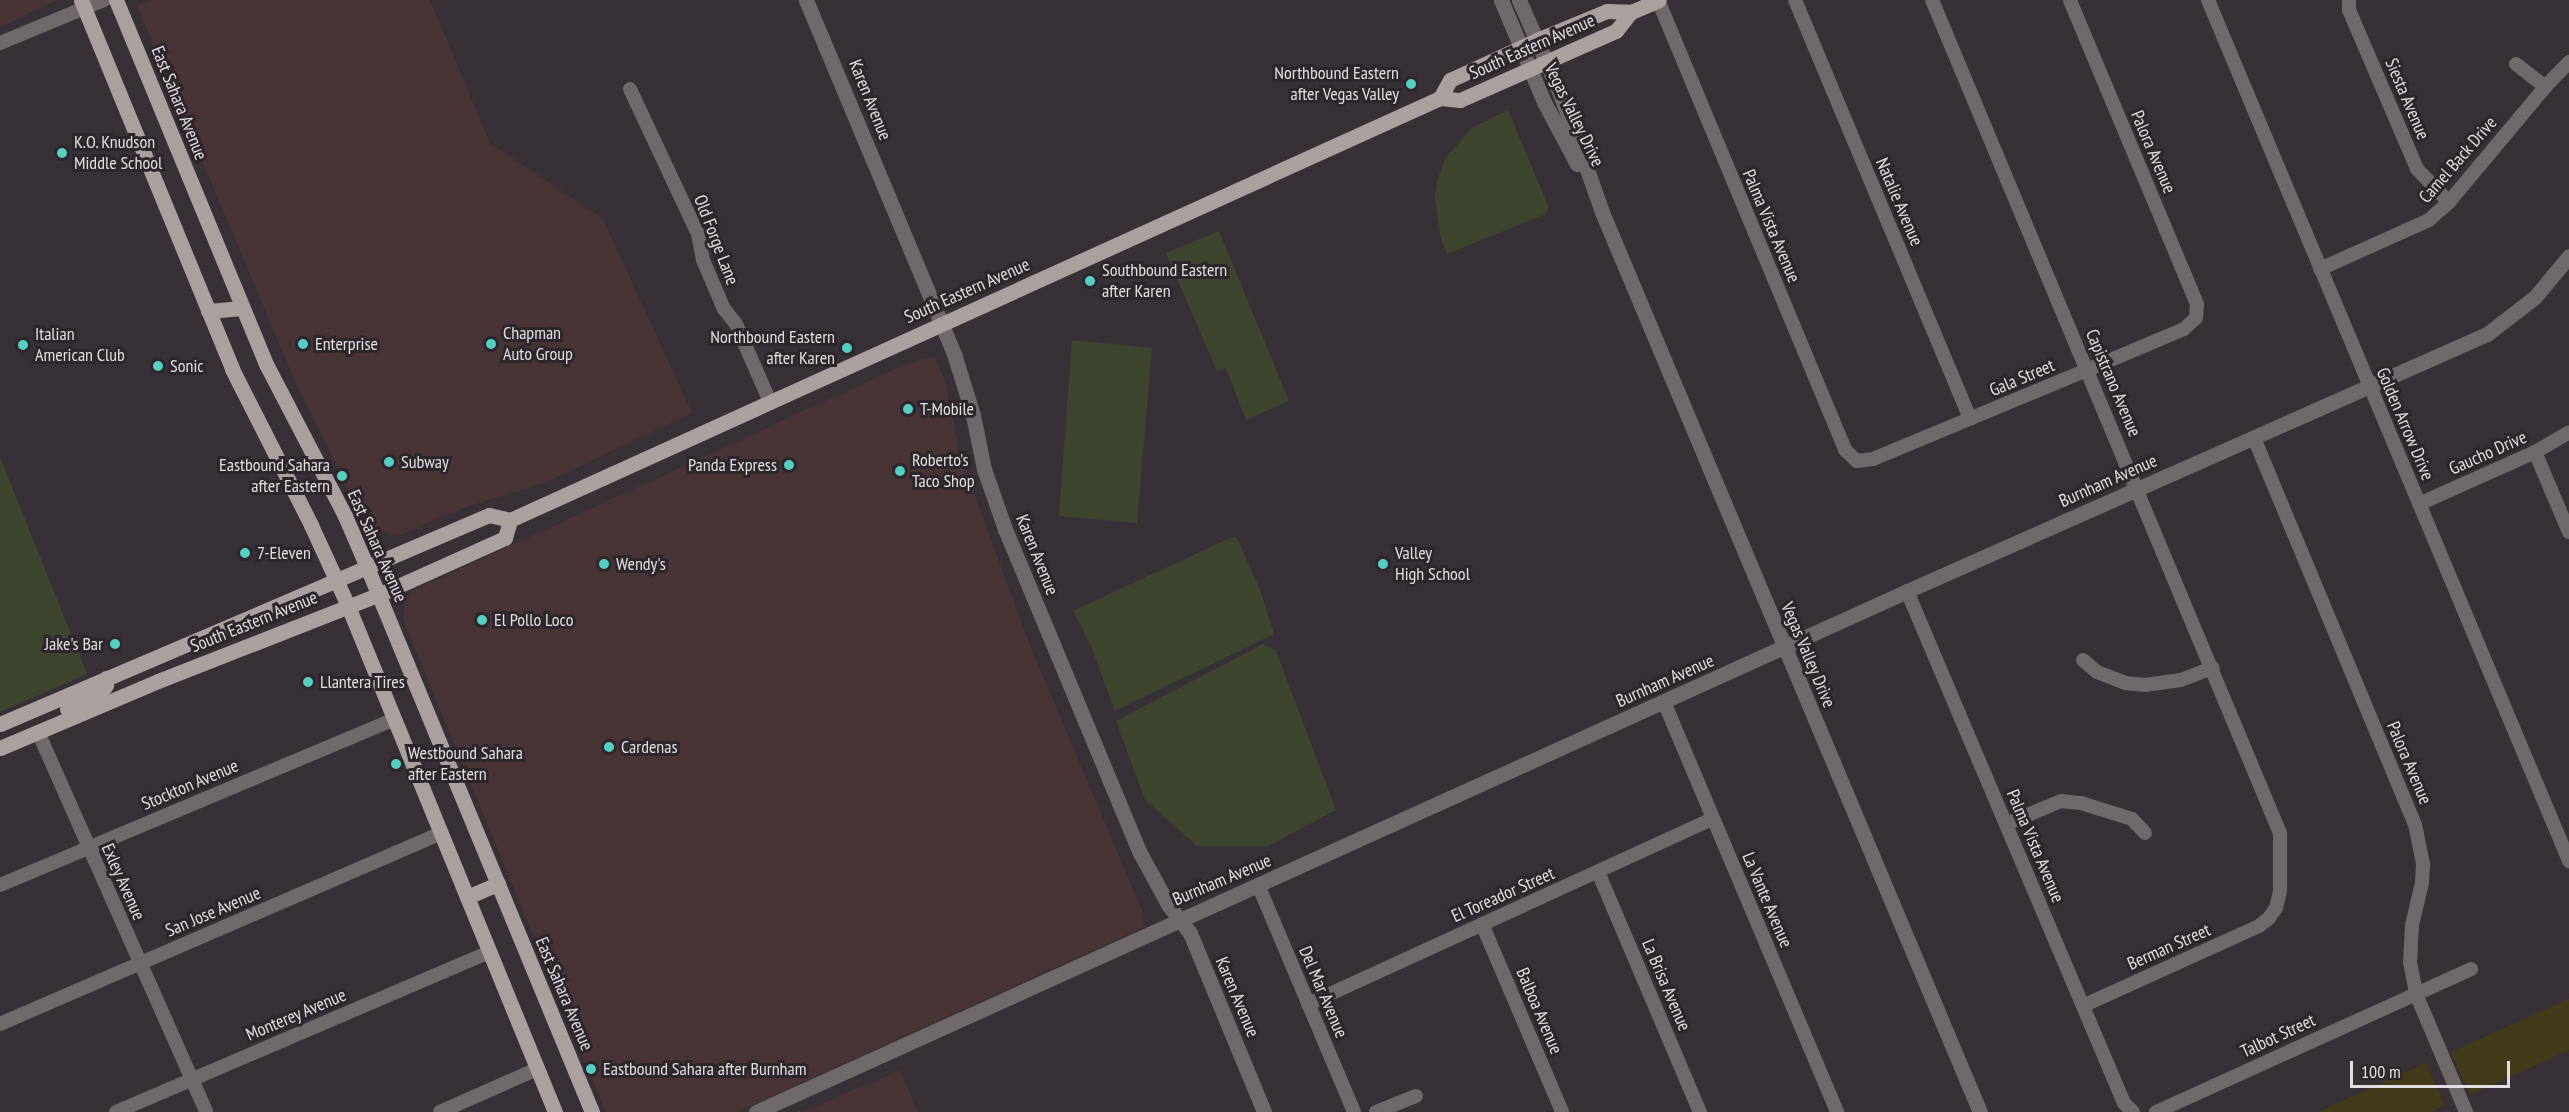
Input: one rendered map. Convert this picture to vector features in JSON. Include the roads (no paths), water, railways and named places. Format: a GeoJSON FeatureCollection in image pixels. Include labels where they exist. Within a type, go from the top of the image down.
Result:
{"type":"FeatureCollection","features":[{"type":"Feature","properties":{"kind":"main road","name":"East Sahara Avenue"},"geometry":{"type":"LineString","coordinates":[[116,0],[272,376],[345,516],[367,567],[592,1112]]}},
{"type":"Feature","properties":{"kind":"main road","name":"South Eastern Avenue"},"geometry":{"type":"LineString","coordinates":[[1440,98],[1450,80],[1537,40],[1607,10],[1630,12],[1658,0]]}},
{"type":"Feature","properties":{"kind":"main road"},"geometry":{"type":"LineString","coordinates":[[82,4],[245,396],[348,606],[555,1112]]}},
{"type":"Feature","properties":{"kind":"main road","name":"South Eastern Avenue"},"geometry":{"type":"LineString","coordinates":[[0,727],[106,678],[489,514],[510,520],[1440,98],[1460,100],[1616,31],[1630,12]]}},
{"type":"Feature","properties":{"kind":"main road"},"geometry":{"type":"LineString","coordinates":[[208,311],[242,308]]}},
{"type":"Feature","properties":{"kind":"main road","name":"South Eastern Avenue"},"geometry":{"type":"LineString","coordinates":[[0,748],[149,685],[378,595],[505,538],[510,520]]}},
{"type":"Feature","properties":{"kind":"main road"},"geometry":{"type":"LineString","coordinates":[[38,732],[40,723],[48,718],[102,692],[106,686],[106,678]]}},
{"type":"Feature","properties":{"kind":"main road"},"geometry":{"type":"LineString","coordinates":[[467,897],[498,884]]}},
{"type":"Feature","properties":{"kind":"street"},"geometry":{"type":"LineString","coordinates":[[0,43],[82,4],[104,0]]}},
{"type":"Feature","properties":{"kind":"street","name":"Karen Avenue"},"geometry":{"type":"LineString","coordinates":[[806,0],[941,324],[973,415],[985,472],[1005,529],[1140,853],[1169,906],[1190,933],[1264,1112]]}},
{"type":"Feature","properties":{"kind":"street","name":"Vegas Valley Drive"},"geometry":{"type":"LineString","coordinates":[[1502,0],[1530,69],[1602,212]]}},
{"type":"Feature","properties":{"kind":"street","name":"Vegas Valley Drive"},"geometry":{"type":"LineString","coordinates":[[1519,0],[1546,62],[1602,212],[1980,1112]]}},
{"type":"Feature","properties":{"kind":"street","name":"Palma Vista Avenue"},"geometry":{"type":"LineString","coordinates":[[1658,0],[1845,450],[1857,461]]}},
{"type":"Feature","properties":{"kind":"street","name":"Natalie Avenue"},"geometry":{"type":"LineString","coordinates":[[1795,0],[1970,419]]}},
{"type":"Feature","properties":{"kind":"street","name":"Capistrano Avenue"},"geometry":{"type":"LineString","coordinates":[[1932,0],[2280,833],[2280,891],[2276,908],[2269,918]]}},
{"type":"Feature","properties":{"kind":"street","name":"Palora Avenue"},"geometry":{"type":"LineString","coordinates":[[2070,0],[2197,304],[2196,318]]}},
{"type":"Feature","properties":{"kind":"street","name":"Golden Arrow Drive"},"geometry":{"type":"LineString","coordinates":[[2208,0],[2569,861]]}},
{"type":"Feature","properties":{"kind":"street","name":"Siesta Avenue"},"geometry":{"type":"LineString","coordinates":[[2349,0],[2349,10],[2417,169],[2449,202]]}},
{"type":"Feature","properties":{"kind":"street","name":"Camel Back Drive"},"geometry":{"type":"LineString","coordinates":[[2320,269],[2414,229],[2429,220],[2449,202],[2544,87],[2569,62]]}},
{"type":"Feature","properties":{"kind":"street"},"geometry":{"type":"LineString","coordinates":[[2516,64],[2544,87]]}},
{"type":"Feature","properties":{"kind":"street","name":"Old Forge Lane"},"geometry":{"type":"LineString","coordinates":[[630,89],[698,234],[703,260],[724,309],[736,324],[770,402]]}},
{"type":"Feature","properties":{"kind":"street","name":"Burnham Avenue"},"geometry":{"type":"LineString","coordinates":[[756,1112],[1179,919],[1259,887],[1907,591],[2487,334],[2535,297],[2569,256]]}},
{"type":"Feature","properties":{"kind":"street","name":"Gala Street"},"geometry":{"type":"LineString","coordinates":[[1857,461],[1873,459],[2087,370],[2184,329],[2196,318]]}},
{"type":"Feature","properties":{"kind":"street","name":"Gaucho Drive"},"geometry":{"type":"LineString","coordinates":[[2419,504],[2535,452],[2569,432]]}},
{"type":"Feature","properties":{"kind":"street","name":"Palora Avenue"},"geometry":{"type":"LineString","coordinates":[[2254,438],[2415,824],[2423,864],[2422,883],[2412,925],[2410,962],[2416,994],[2466,1112]]}},
{"type":"Feature","properties":{"kind":"street"},"geometry":{"type":"LineString","coordinates":[[2535,452],[2569,532]]}},
{"type":"Feature","properties":{"kind":"street","name":"Palma Vista Avenue"},"geometry":{"type":"LineString","coordinates":[[1907,591],[2124,1103],[2133,1112]]}},
{"type":"Feature","properties":{"kind":"street"},"geometry":{"type":"LineString","coordinates":[[2083,660],[2097,672],[2126,683],[2145,685],[2181,680],[2212,668]]}},
{"type":"Feature","properties":{"kind":"street","name":"La Vante Avenue"},"geometry":{"type":"LineString","coordinates":[[1664,702],[1837,1112]]}},
{"type":"Feature","properties":{"kind":"street","name":"Stockton Avenue"},"geometry":{"type":"LineString","coordinates":[[0,885],[394,719]]}},
{"type":"Feature","properties":{"kind":"street","name":"Exley Avenue"},"geometry":{"type":"LineString","coordinates":[[38,732],[206,1112]]}},
{"type":"Feature","properties":{"kind":"street"},"geometry":{"type":"LineString","coordinates":[[2006,824],[2061,801],[2081,802],[2132,819],[2145,833]]}},
{"type":"Feature","properties":{"kind":"street","name":"El Toreador Street"},"geometry":{"type":"LineString","coordinates":[[1308,1004],[1713,819]]}},
{"type":"Feature","properties":{"kind":"street","name":"San Jose Avenue"},"geometry":{"type":"LineString","coordinates":[[0,1024],[441,833]]}},
{"type":"Feature","properties":{"kind":"street","name":"La Brisa Avenue"},"geometry":{"type":"LineString","coordinates":[[1598,872],[1700,1112]]}},
{"type":"Feature","properties":{"kind":"street","name":"Del Mar Avenue"},"geometry":{"type":"LineString","coordinates":[[1259,887],[1354,1112]]}},
{"type":"Feature","properties":{"kind":"street","name":"Berman Street"},"geometry":{"type":"LineString","coordinates":[[2083,1006],[2259,926],[2269,918]]}},
{"type":"Feature","properties":{"kind":"street","name":"Balboa Avenue"},"geometry":{"type":"LineString","coordinates":[[1482,924],[1562,1112]]}},
{"type":"Feature","properties":{"kind":"street","name":"Monterey Avenue"},"geometry":{"type":"LineString","coordinates":[[116,1112],[489,952]]}},
{"type":"Feature","properties":{"kind":"street","name":"Talbot Street"},"geometry":{"type":"LineString","coordinates":[[2156,1112],[2471,969]]}},
{"type":"Feature","properties":{"kind":"street"},"geometry":{"type":"LineString","coordinates":[[440,1112],[537,1069]]}},
{"type":"Feature","properties":{"kind":"street"},"geometry":{"type":"LineString","coordinates":[[1376,1112],[1416,1096]]}},
{"type":"Feature","properties":{"kind":"place","name":"Northbound Eastern after Vegas Valley"},"geometry":{"type":"Point","coordinates":[1411,84]}},
{"type":"Feature","properties":{"kind":"place","name":"K.O. Knudson Middle School"},"geometry":{"type":"Point","coordinates":[62,153]}},
{"type":"Feature","properties":{"kind":"place","name":"Southbound Eastern after Karen"},"geometry":{"type":"Point","coordinates":[1090,281]}},
{"type":"Feature","properties":{"kind":"place","name":"Enterprise"},"geometry":{"type":"Point","coordinates":[303,344]}},
{"type":"Feature","properties":{"kind":"place","name":"Chapman Auto Group"},"geometry":{"type":"Point","coordinates":[491,344]}},
{"type":"Feature","properties":{"kind":"place","name":"Italian American Club"},"geometry":{"type":"Point","coordinates":[23,345]}},
{"type":"Feature","properties":{"kind":"place","name":"Northbound Eastern after Karen"},"geometry":{"type":"Point","coordinates":[847,348]}},
{"type":"Feature","properties":{"kind":"place","name":"Sonic"},"geometry":{"type":"Point","coordinates":[158,366]}},
{"type":"Feature","properties":{"kind":"place","name":"T-Mobile"},"geometry":{"type":"Point","coordinates":[908,409]}},
{"type":"Feature","properties":{"kind":"place","name":"Subway"},"geometry":{"type":"Point","coordinates":[389,462]}},
{"type":"Feature","properties":{"kind":"place","name":"Panda Express"},"geometry":{"type":"Point","coordinates":[789,465]}},
{"type":"Feature","properties":{"kind":"place","name":"Roberto's Taco Shop"},"geometry":{"type":"Point","coordinates":[900,471]}},
{"type":"Feature","properties":{"kind":"place","name":"Eastbound Sahara after Eastern"},"geometry":{"type":"Point","coordinates":[342,476]}},
{"type":"Feature","properties":{"kind":"place","name":"7-Eleven"},"geometry":{"type":"Point","coordinates":[245,553]}},
{"type":"Feature","properties":{"kind":"place","name":"Wendy's"},"geometry":{"type":"Point","coordinates":[604,564]}},
{"type":"Feature","properties":{"kind":"place","name":"Valley High School"},"geometry":{"type":"Point","coordinates":[1383,564]}},
{"type":"Feature","properties":{"kind":"place","name":"El Pollo Loco"},"geometry":{"type":"Point","coordinates":[482,620]}},
{"type":"Feature","properties":{"kind":"place","name":"Jake's Bar"},"geometry":{"type":"Point","coordinates":[115,644]}},
{"type":"Feature","properties":{"kind":"place","name":"Llantera Tires"},"geometry":{"type":"Point","coordinates":[308,682]}},
{"type":"Feature","properties":{"kind":"place","name":"Cardenas"},"geometry":{"type":"Point","coordinates":[609,747]}},
{"type":"Feature","properties":{"kind":"place","name":"Westbound Sahara after Eastern"},"geometry":{"type":"Point","coordinates":[396,764]}},
{"type":"Feature","properties":{"kind":"place","name":"Eastbound Sahara after Burnham"},"geometry":{"type":"Point","coordinates":[591,1069]}}]}
